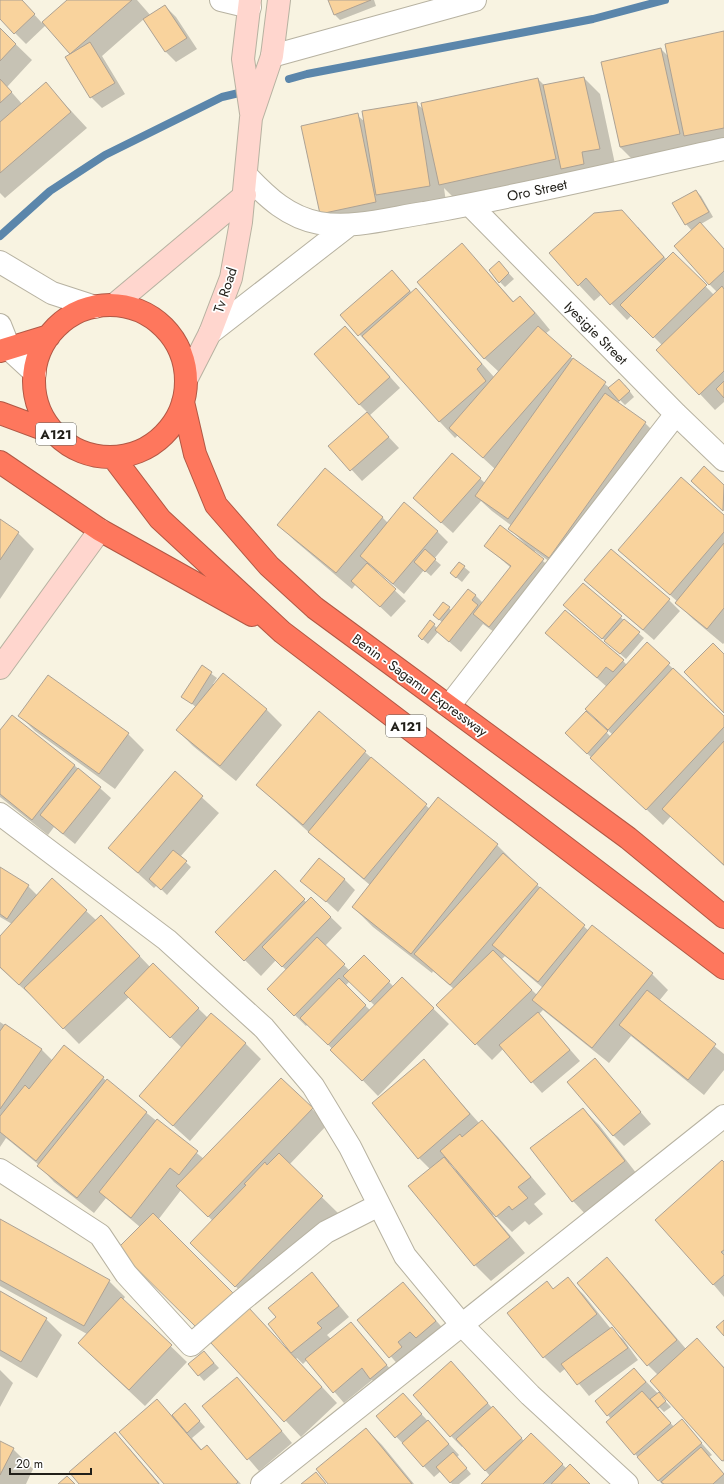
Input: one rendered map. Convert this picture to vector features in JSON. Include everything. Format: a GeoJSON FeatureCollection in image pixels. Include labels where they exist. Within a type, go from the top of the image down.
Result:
{"type":"FeatureCollection","features":[{"type":"Feature","properties":{"kind":"highway","name":"A121"},"geometry":{"type":"LineString","coordinates":[[104,306],[141,311],[165,328],[180,351],[187,378],[183,402],[173,424],[157,441],[136,452],[113,458],[91,455],[70,446],[54,432],[42,415],[35,395],[35,373],[40,353],[49,336],[62,323],[77,313],[104,306]]}},
{"type":"Feature","properties":{"kind":"highway","name":"A121"},"geometry":{"type":"LineString","coordinates":[[5,351],[49,336]]}},
{"type":"Feature","properties":{"kind":"highway","name":"Benin - Sagamu Expressway"},"geometry":{"type":"LineString","coordinates":[[183,402],[195,454],[216,505],[236,530],[269,566],[315,608],[628,838],[724,917]]}},
{"type":"Feature","properties":{"kind":"highway","name":"A121"},"geometry":{"type":"LineString","coordinates":[[0,413],[54,432]]}},
{"type":"Feature","properties":{"kind":"highway","name":"A121"},"geometry":{"type":"LineString","coordinates":[[113,458],[160,519],[282,632],[724,968]]}},
{"type":"Feature","properties":{"kind":"highway","name":"A121"},"geometry":{"type":"LineString","coordinates":[[0,462],[100,530],[282,632]]}},
{"type":"Feature","properties":{"kind":"street"},"geometry":{"type":"LineString","coordinates":[[221,0],[250,4]]}},
{"type":"Feature","properties":{"kind":"street","name":"Tv Road"},"geometry":{"type":"LineString","coordinates":[[251,118],[272,56],[279,0]]}},
{"type":"Feature","properties":{"kind":"street"},"geometry":{"type":"LineString","coordinates":[[272,56],[475,0]]}},
{"type":"Feature","properties":{"kind":"street","name":"Tv Road"},"geometry":{"type":"LineString","coordinates":[[187,378],[210,334],[231,278],[246,185],[251,118],[243,59],[250,4]]}},
{"type":"Feature","properties":{"kind":"street","name":"Oro Street"},"geometry":{"type":"LineString","coordinates":[[246,185],[270,199],[290,214],[320,223],[349,225],[470,205],[724,149]]}},
{"type":"Feature","properties":{"kind":"street"},"geometry":{"type":"LineString","coordinates":[[0,262],[52,293],[104,306],[201,234],[246,185]]}},
{"type":"Feature","properties":{"kind":"street","name":"Iyesigie Street"},"geometry":{"type":"LineString","coordinates":[[470,205],[676,414],[724,460]]}},
{"type":"Feature","properties":{"kind":"street","name":"Oro Street"},"geometry":{"type":"LineString","coordinates":[[210,334],[349,225]]}},
{"type":"Feature","properties":{"kind":"street"},"geometry":{"type":"LineString","coordinates":[[0,325],[5,351],[35,373]]}},
{"type":"Feature","properties":{"kind":"street"},"geometry":{"type":"LineString","coordinates":[[449,706],[676,414]]}},
{"type":"Feature","properties":{"kind":"street"},"geometry":{"type":"LineString","coordinates":[[0,668],[100,530]]}},
{"type":"Feature","properties":{"kind":"street"},"geometry":{"type":"LineString","coordinates":[[0,814],[167,940],[264,1028],[313,1086],[350,1148],[405,1256],[462,1325],[530,1395],[626,1484]]}},
{"type":"Feature","properties":{"kind":"street"},"geometry":{"type":"LineString","coordinates":[[262,1484],[724,1116]]}},
{"type":"Feature","properties":{"kind":"street"},"geometry":{"type":"LineString","coordinates":[[0,1170],[100,1235],[126,1274],[191,1345],[241,1301],[326,1232],[379,1205]]}},
{"type":"Feature","properties":{"kind":"building"},"geometry":{"type":"Polygon","coordinates":[[[0,0],[22,0],[35,14],[14,34],[0,19],[0,0]]]}},
{"type":"Feature","properties":{"kind":"building"},"geometry":{"type":"Polygon","coordinates":[[[67,0],[132,0],[70,54],[42,22],[67,0]]]}},
{"type":"Feature","properties":{"kind":"building"},"geometry":{"type":"Polygon","coordinates":[[[328,0],[371,0],[334,15],[328,0]]]}},
{"type":"Feature","properties":{"kind":"building"},"geometry":{"type":"Polygon","coordinates":[[[165,5],[187,38],[165,52],[143,19],[165,5]]]}},
{"type":"Feature","properties":{"kind":"building"},"geometry":{"type":"Polygon","coordinates":[[[0,28],[16,44],[0,61],[0,28]]]}},
{"type":"Feature","properties":{"kind":"building"},"geometry":{"type":"Polygon","coordinates":[[[724,31],[724,128],[684,136],[665,44],[724,31]]]}},
{"type":"Feature","properties":{"kind":"building"},"geometry":{"type":"Polygon","coordinates":[[[90,42],[115,83],[90,98],[65,57],[90,42]]]}},
{"type":"Feature","properties":{"kind":"building"},"geometry":{"type":"Polygon","coordinates":[[[661,48],[680,134],[620,147],[601,62],[661,48]]]}},
{"type":"Feature","properties":{"kind":"building"},"geometry":{"type":"Polygon","coordinates":[[[584,77],[600,149],[582,152],[584,164],[561,169],[543,85],[584,77]]]}},
{"type":"Feature","properties":{"kind":"building"},"geometry":{"type":"Polygon","coordinates":[[[538,78],[556,159],[439,185],[421,103],[538,78]]]}},
{"type":"Feature","properties":{"kind":"building"},"geometry":{"type":"Polygon","coordinates":[[[0,79],[12,92],[0,103],[0,79]]]}},
{"type":"Feature","properties":{"kind":"building"},"geometry":{"type":"Polygon","coordinates":[[[46,82],[71,112],[0,173],[0,122],[46,82]]]}},
{"type":"Feature","properties":{"kind":"building"},"geometry":{"type":"Polygon","coordinates":[[[417,102],[430,186],[376,195],[362,111],[417,102]]]}},
{"type":"Feature","properties":{"kind":"building"},"geometry":{"type":"Polygon","coordinates":[[[358,113],[376,202],[320,214],[301,126],[358,113]]]}},
{"type":"Feature","properties":{"kind":"building"},"geometry":{"type":"Polygon","coordinates":[[[696,190],[709,212],[685,225],[672,203],[696,190]]]}},
{"type":"Feature","properties":{"kind":"building"},"geometry":{"type":"Polygon","coordinates":[[[622,210],[664,257],[610,305],[586,278],[578,286],[549,253],[594,213],[622,210]]]}},
{"type":"Feature","properties":{"kind":"building"},"geometry":{"type":"Polygon","coordinates":[[[700,222],[724,249],[724,271],[709,285],[674,246],[700,222]]]}},
{"type":"Feature","properties":{"kind":"building"},"geometry":{"type":"Polygon","coordinates":[[[462,243],[513,302],[520,296],[535,313],[484,359],[417,282],[462,243]]]}},
{"type":"Feature","properties":{"kind":"building"},"geometry":{"type":"Polygon","coordinates":[[[673,252],[707,285],[653,338],[620,305],[673,252]]]}},
{"type":"Feature","properties":{"kind":"building"},"geometry":{"type":"Polygon","coordinates":[[[499,261],[509,273],[499,283],[489,270],[499,261]]]}},
{"type":"Feature","properties":{"kind":"building"},"geometry":{"type":"Polygon","coordinates":[[[392,270],[410,291],[358,336],[340,315],[392,270]]]}},
{"type":"Feature","properties":{"kind":"building"},"geometry":{"type":"Polygon","coordinates":[[[722,286],[724,289],[724,371],[699,395],[656,350],[722,286]]]}},
{"type":"Feature","properties":{"kind":"building"},"geometry":{"type":"Polygon","coordinates":[[[416,288],[482,364],[477,369],[486,381],[439,422],[362,336],[416,288]]]}},
{"type":"Feature","properties":{"kind":"building"},"geometry":{"type":"Polygon","coordinates":[[[345,326],[390,377],[359,405],[314,354],[345,326]]]}},
{"type":"Feature","properties":{"kind":"building"},"geometry":{"type":"Polygon","coordinates":[[[538,326],[572,356],[483,458],[449,428],[538,326]]]}},
{"type":"Feature","properties":{"kind":"building"},"geometry":{"type":"Polygon","coordinates":[[[573,358],[606,382],[508,519],[475,496],[573,358]]]}},
{"type":"Feature","properties":{"kind":"building"},"geometry":{"type":"Polygon","coordinates":[[[619,379],[630,391],[619,401],[608,388],[619,379]]]}},
{"type":"Feature","properties":{"kind":"building"},"geometry":{"type":"Polygon","coordinates":[[[724,381],[724,398],[716,389],[724,381]]]}},
{"type":"Feature","properties":{"kind":"building"},"geometry":{"type":"Polygon","coordinates":[[[605,393],[646,422],[549,558],[508,529],[605,393]]]}},
{"type":"Feature","properties":{"kind":"building"},"geometry":{"type":"Polygon","coordinates":[[[367,412],[389,437],[350,471],[328,446],[367,412]]]}},
{"type":"Feature","properties":{"kind":"building"},"geometry":{"type":"Polygon","coordinates":[[[452,453],[481,478],[441,523],[413,498],[452,453]]]}},
{"type":"Feature","properties":{"kind":"building"},"geometry":{"type":"Polygon","coordinates":[[[704,466],[724,485],[723,511],[691,481],[704,466]]]}},
{"type":"Feature","properties":{"kind":"building"},"geometry":{"type":"Polygon","coordinates":[[[325,468],[383,517],[336,573],[277,525],[325,468]]]}},
{"type":"Feature","properties":{"kind":"building"},"geometry":{"type":"Polygon","coordinates":[[[681,477],[724,515],[724,532],[670,595],[618,550],[681,477]]]}},
{"type":"Feature","properties":{"kind":"building"},"geometry":{"type":"Polygon","coordinates":[[[404,502],[438,531],[393,584],[360,556],[404,502]]]}},
{"type":"Feature","properties":{"kind":"building"},"geometry":{"type":"Polygon","coordinates":[[[0,519],[19,532],[0,560],[0,519]]]}},
{"type":"Feature","properties":{"kind":"building"},"geometry":{"type":"Polygon","coordinates":[[[500,525],[544,559],[489,627],[473,614],[511,566],[484,546],[500,525]]]}},
{"type":"Feature","properties":{"kind":"building"},"geometry":{"type":"Polygon","coordinates":[[[724,543],[724,608],[707,629],[675,603],[724,543]]]}},
{"type":"Feature","properties":{"kind":"building"},"geometry":{"type":"Polygon","coordinates":[[[425,549],[436,559],[425,572],[414,562],[425,549]]]}},
{"type":"Feature","properties":{"kind":"building"},"geometry":{"type":"Polygon","coordinates":[[[611,549],[670,599],[643,630],[584,580],[611,549]]]}},
{"type":"Feature","properties":{"kind":"building"},"geometry":{"type":"Polygon","coordinates":[[[459,562],[465,566],[456,578],[450,573],[459,562]]]}},
{"type":"Feature","properties":{"kind":"building"},"geometry":{"type":"Polygon","coordinates":[[[367,563],[396,589],[380,607],[351,581],[367,563]]]}},
{"type":"Feature","properties":{"kind":"building"},"geometry":{"type":"Polygon","coordinates":[[[583,583],[622,616],[602,639],[563,605],[583,583]]]}},
{"type":"Feature","properties":{"kind":"building"},"geometry":{"type":"Polygon","coordinates":[[[468,589],[476,595],[472,600],[478,605],[449,642],[435,630],[468,589]]]}},
{"type":"Feature","properties":{"kind":"building"},"geometry":{"type":"Polygon","coordinates":[[[443,602],[450,607],[439,620],[433,615],[443,602]]]}},
{"type":"Feature","properties":{"kind":"building"},"geometry":{"type":"Polygon","coordinates":[[[565,610],[624,660],[613,672],[606,667],[597,678],[545,633],[565,610]]]}},
{"type":"Feature","properties":{"kind":"building"},"geometry":{"type":"Polygon","coordinates":[[[624,619],[640,632],[620,654],[604,641],[624,619]]]}},
{"type":"Feature","properties":{"kind":"building"},"geometry":{"type":"Polygon","coordinates":[[[430,620],[435,624],[422,640],[418,636],[430,620]]]}},
{"type":"Feature","properties":{"kind":"building"},"geometry":{"type":"Polygon","coordinates":[[[647,642],[670,663],[608,730],[585,709],[647,642]]]}},
{"type":"Feature","properties":{"kind":"building"},"geometry":{"type":"Polygon","coordinates":[[[713,643],[724,654],[724,713],[684,672],[713,643]]]}},
{"type":"Feature","properties":{"kind":"building"},"geometry":{"type":"Polygon","coordinates":[[[202,665],[212,672],[192,704],[181,697],[202,665]]]}},
{"type":"Feature","properties":{"kind":"building"},"geometry":{"type":"Polygon","coordinates":[[[673,668],[724,716],[724,727],[646,810],[590,758],[673,668]]]}},
{"type":"Feature","properties":{"kind":"building"},"geometry":{"type":"Polygon","coordinates":[[[223,673],[267,709],[220,766],[176,730],[223,673]]]}},
{"type":"Feature","properties":{"kind":"building"},"geometry":{"type":"Polygon","coordinates":[[[48,675],[129,733],[99,774],[18,716],[48,675]]]}},
{"type":"Feature","properties":{"kind":"building"},"geometry":{"type":"Polygon","coordinates":[[[319,711],[366,751],[303,825],[256,785],[319,711]]]}},
{"type":"Feature","properties":{"kind":"building"},"geometry":{"type":"Polygon","coordinates":[[[586,711],[608,731],[587,754],[565,733],[586,711]]]}},
{"type":"Feature","properties":{"kind":"building"},"geometry":{"type":"Polygon","coordinates":[[[12,715],[75,765],[32,820],[0,794],[0,730],[12,715]]]}},
{"type":"Feature","properties":{"kind":"building"},"geometry":{"type":"Polygon","coordinates":[[[724,741],[724,865],[662,809],[724,741]]]}},
{"type":"Feature","properties":{"kind":"building"},"geometry":{"type":"Polygon","coordinates":[[[371,757],[427,804],[364,879],[308,832],[371,757]]]}},
{"type":"Feature","properties":{"kind":"building"},"geometry":{"type":"Polygon","coordinates":[[[78,768],[101,787],[63,834],[40,815],[78,768]]]}},
{"type":"Feature","properties":{"kind":"building"},"geometry":{"type":"Polygon","coordinates":[[[175,771],[203,796],[138,873],[108,848],[175,771]]]}},
{"type":"Feature","properties":{"kind":"building"},"geometry":{"type":"Polygon","coordinates":[[[438,797],[498,844],[411,954],[352,907],[438,797]]]}},
{"type":"Feature","properties":{"kind":"building"},"geometry":{"type":"Polygon","coordinates":[[[173,850],[187,861],[161,890],[149,879],[173,850]]]}},
{"type":"Feature","properties":{"kind":"building"},"geometry":{"type":"Polygon","coordinates":[[[503,853],[538,884],[450,985],[414,954],[503,853]]]}},
{"type":"Feature","properties":{"kind":"building"},"geometry":{"type":"Polygon","coordinates":[[[319,858],[345,879],[326,902],[300,881],[319,858]]]}},
{"type":"Feature","properties":{"kind":"building"},"geometry":{"type":"Polygon","coordinates":[[[0,867],[29,885],[7,919],[0,914],[0,867]]]}},
{"type":"Feature","properties":{"kind":"building"},"geometry":{"type":"Polygon","coordinates":[[[275,870],[305,899],[244,961],[215,932],[275,870]]]}},
{"type":"Feature","properties":{"kind":"building"},"geometry":{"type":"Polygon","coordinates":[[[52,878],[87,910],[19,985],[0,967],[0,936],[52,878]]]}},
{"type":"Feature","properties":{"kind":"building"},"geometry":{"type":"Polygon","coordinates":[[[540,887],[585,925],[538,982],[492,945],[540,887]]]}},
{"type":"Feature","properties":{"kind":"building"},"geometry":{"type":"Polygon","coordinates":[[[311,897],[331,917],[282,967],[262,947],[311,897]]]}},
{"type":"Feature","properties":{"kind":"building"},"geometry":{"type":"Polygon","coordinates":[[[101,915],[140,956],[63,1029],[24,988],[101,915]]]}},
{"type":"Feature","properties":{"kind":"building"},"geometry":{"type":"Polygon","coordinates":[[[592,925],[653,973],[592,1048],[532,1000],[592,925]]]}},
{"type":"Feature","properties":{"kind":"building"},"geometry":{"type":"Polygon","coordinates":[[[317,937],[345,964],[294,1016],[267,989],[317,937]]]}},
{"type":"Feature","properties":{"kind":"building"},"geometry":{"type":"Polygon","coordinates":[[[493,950],[532,990],[475,1045],[436,1005],[493,950]]]}},
{"type":"Feature","properties":{"kind":"building"},"geometry":{"type":"Polygon","coordinates":[[[364,955],[390,981],[370,1002],[343,976],[364,955]]]}},
{"type":"Feature","properties":{"kind":"building"},"geometry":{"type":"Polygon","coordinates":[[[153,963],[199,1008],[170,1038],[124,993],[153,963]]]}},
{"type":"Feature","properties":{"kind":"building"},"geometry":{"type":"Polygon","coordinates":[[[402,977],[434,1008],[362,1081],[330,1050],[402,977]]]}},
{"type":"Feature","properties":{"kind":"building"},"geometry":{"type":"Polygon","coordinates":[[[339,978],[366,1005],[328,1045],[300,1018],[339,978]]]}},
{"type":"Feature","properties":{"kind":"building"},"geometry":{"type":"Polygon","coordinates":[[[647,990],[716,1044],[688,1080],[619,1025],[647,990]]]}},
{"type":"Feature","properties":{"kind":"building"},"geometry":{"type":"Polygon","coordinates":[[[538,1012],[570,1050],[531,1083],[499,1045],[538,1012]]]}},
{"type":"Feature","properties":{"kind":"building"},"geometry":{"type":"Polygon","coordinates":[[[211,1013],[246,1043],[173,1126],[139,1096],[211,1013]]]}},
{"type":"Feature","properties":{"kind":"building"},"geometry":{"type":"Polygon","coordinates":[[[5,1024],[42,1049],[0,1109],[0,1031],[5,1024]]]}},
{"type":"Feature","properties":{"kind":"building"},"geometry":{"type":"Polygon","coordinates":[[[64,1045],[104,1077],[36,1161],[0,1132],[0,1116],[25,1085],[29,1089],[64,1045]]]}},
{"type":"Feature","properties":{"kind":"building"},"geometry":{"type":"Polygon","coordinates":[[[595,1058],[641,1112],[613,1136],[567,1082],[595,1058]]]}},
{"type":"Feature","properties":{"kind":"building"},"geometry":{"type":"Polygon","coordinates":[[[424,1059],[470,1114],[418,1159],[372,1103],[424,1059]]]}},
{"type":"Feature","properties":{"kind":"building"},"geometry":{"type":"Polygon","coordinates":[[[281,1078],[313,1108],[208,1217],[176,1186],[281,1078]]]}},
{"type":"Feature","properties":{"kind":"building"},"geometry":{"type":"Polygon","coordinates":[[[107,1079],[147,1112],[77,1198],[37,1166],[107,1079]]]}},
{"type":"Feature","properties":{"kind":"building"},"geometry":{"type":"Polygon","coordinates":[[[583,1108],[625,1161],[572,1202],[530,1148],[583,1108]]]}},
{"type":"Feature","properties":{"kind":"building"},"geometry":{"type":"Polygon","coordinates":[[[157,1119],[198,1151],[179,1175],[170,1168],[131,1218],[99,1192],[157,1119]]]}},
{"type":"Feature","properties":{"kind":"building"},"geometry":{"type":"Polygon","coordinates":[[[482,1120],[531,1177],[518,1187],[528,1198],[512,1210],[509,1206],[496,1217],[440,1151],[460,1134],[462,1137],[482,1120]]]}},
{"type":"Feature","properties":{"kind":"building"},"geometry":{"type":"Polygon","coordinates":[[[279,1153],[323,1196],[235,1287],[190,1243],[246,1185],[244,1184],[265,1162],[267,1165],[279,1153]]]}},
{"type":"Feature","properties":{"kind":"building"},"geometry":{"type":"Polygon","coordinates":[[[444,1157],[510,1237],[474,1266],[408,1186],[444,1157]]]}},
{"type":"Feature","properties":{"kind":"building"},"geometry":{"type":"Polygon","coordinates":[[[722,1160],[724,1162],[724,1250],[721,1252],[724,1255],[724,1275],[713,1285],[655,1220],[722,1160]]]}},
{"type":"Feature","properties":{"kind":"building"},"geometry":{"type":"Polygon","coordinates":[[[153,1213],[233,1293],[197,1328],[117,1249],[153,1213]]]}},
{"type":"Feature","properties":{"kind":"building"},"geometry":{"type":"Polygon","coordinates":[[[0,1219],[110,1280],[84,1326],[0,1280],[0,1219]]]}},
{"type":"Feature","properties":{"kind":"building"},"geometry":{"type":"Polygon","coordinates":[[[607,1257],[677,1340],[647,1366],[577,1283],[607,1257]]]}},
{"type":"Feature","properties":{"kind":"building"},"geometry":{"type":"Polygon","coordinates":[[[312,1272],[339,1306],[317,1323],[322,1328],[291,1353],[268,1324],[276,1317],[268,1308],[312,1272]]]}},
{"type":"Feature","properties":{"kind":"building"},"geometry":{"type":"Polygon","coordinates":[[[568,1277],[597,1314],[543,1358],[507,1313],[547,1281],[553,1289],[568,1277]]]}},
{"type":"Feature","properties":{"kind":"building"},"geometry":{"type":"Polygon","coordinates":[[[403,1282],[436,1321],[416,1338],[410,1332],[398,1342],[402,1347],[389,1358],[357,1320],[403,1282]]]}},
{"type":"Feature","properties":{"kind":"building"},"geometry":{"type":"Polygon","coordinates":[[[0,1291],[47,1318],[21,1362],[0,1350],[0,1291]]]}},
{"type":"Feature","properties":{"kind":"building"},"geometry":{"type":"Polygon","coordinates":[[[121,1297],[172,1345],[129,1390],[78,1343],[121,1297]]]}},
{"type":"Feature","properties":{"kind":"building"},"geometry":{"type":"Polygon","coordinates":[[[249,1308],[322,1387],[284,1422],[211,1343],[249,1308]]]}},
{"type":"Feature","properties":{"kind":"building"},"geometry":{"type":"Polygon","coordinates":[[[724,1320],[724,1336],[716,1327],[724,1320]]]}},
{"type":"Feature","properties":{"kind":"building"},"geometry":{"type":"Polygon","coordinates":[[[351,1322],[387,1365],[370,1379],[362,1368],[333,1393],[305,1359],[351,1322]]]}},
{"type":"Feature","properties":{"kind":"building"},"geometry":{"type":"Polygon","coordinates":[[[612,1327],[628,1348],[577,1385],[561,1364],[612,1327]]]}},
{"type":"Feature","properties":{"kind":"building"},"geometry":{"type":"Polygon","coordinates":[[[697,1338],[724,1368],[724,1460],[722,1461],[650,1381],[697,1338]]]}},
{"type":"Feature","properties":{"kind":"building"},"geometry":{"type":"Polygon","coordinates":[[[204,1351],[214,1363],[198,1376],[188,1364],[204,1351]]]}},
{"type":"Feature","properties":{"kind":"building"},"geometry":{"type":"Polygon","coordinates":[[[451,1361],[488,1403],[450,1437],[413,1395],[451,1361]]]}},
{"type":"Feature","properties":{"kind":"building"},"geometry":{"type":"Polygon","coordinates":[[[634,1368],[646,1382],[607,1416],[595,1401],[634,1368]]]}},
{"type":"Feature","properties":{"kind":"building"},"geometry":{"type":"Polygon","coordinates":[[[237,1377],[282,1431],[247,1460],[202,1406],[237,1377]]]}},
{"type":"Feature","properties":{"kind":"building"},"geometry":{"type":"Polygon","coordinates":[[[642,1391],[671,1423],[634,1455],[606,1422],[642,1391]]]}},
{"type":"Feature","properties":{"kind":"building"},"geometry":{"type":"Polygon","coordinates":[[[659,1392],[666,1401],[658,1408],[650,1399],[659,1392]]]}},
{"type":"Feature","properties":{"kind":"building"},"geometry":{"type":"Polygon","coordinates":[[[403,1393],[422,1414],[395,1438],[376,1416],[403,1393]]]}},
{"type":"Feature","properties":{"kind":"building"},"geometry":{"type":"Polygon","coordinates":[[[157,1399],[201,1450],[207,1445],[238,1482],[236,1484],[164,1484],[119,1432],[157,1399]]]}},
{"type":"Feature","properties":{"kind":"building"},"geometry":{"type":"Polygon","coordinates":[[[185,1403],[200,1421],[187,1433],[172,1415],[185,1403]]]}},
{"type":"Feature","properties":{"kind":"building"},"geometry":{"type":"Polygon","coordinates":[[[493,1406],[522,1438],[485,1471],[456,1439],[493,1406]]]}},
{"type":"Feature","properties":{"kind":"building"},"geometry":{"type":"Polygon","coordinates":[[[682,1419],[702,1443],[658,1481],[637,1457],[682,1419]]]}},
{"type":"Feature","properties":{"kind":"building"},"geometry":{"type":"Polygon","coordinates":[[[428,1420],[449,1444],[423,1467],[402,1443],[428,1420]]]}},
{"type":"Feature","properties":{"kind":"building"},"geometry":{"type":"Polygon","coordinates":[[[366,1428],[412,1484],[328,1484],[316,1469],[366,1428]]]}},
{"type":"Feature","properties":{"kind":"building"},"geometry":{"type":"Polygon","coordinates":[[[115,1432],[159,1484],[79,1484],[69,1472],[115,1432]]]}},
{"type":"Feature","properties":{"kind":"building"},"geometry":{"type":"Polygon","coordinates":[[[531,1433],[563,1464],[543,1484],[481,1484],[531,1433]]]}},
{"type":"Feature","properties":{"kind":"building"},"geometry":{"type":"Polygon","coordinates":[[[0,1441],[14,1448],[0,1475],[0,1441]]]}},
{"type":"Feature","properties":{"kind":"building"},"geometry":{"type":"Polygon","coordinates":[[[701,1447],[724,1474],[713,1484],[664,1484],[661,1482],[701,1447]]]}},
{"type":"Feature","properties":{"kind":"building"},"geometry":{"type":"Polygon","coordinates":[[[453,1452],[467,1468],[450,1483],[436,1467],[453,1452]]]}},
{"type":"Feature","properties":{"kind":"building"},"geometry":{"type":"Polygon","coordinates":[[[570,1464],[590,1484],[551,1484],[570,1464]]]}},
{"type":"Feature","properties":{"kind":"building"},"geometry":{"type":"Polygon","coordinates":[[[316,1472],[326,1484],[301,1484],[316,1472]]]}},
{"type":"Feature","properties":{"kind":"building"},"geometry":{"type":"Polygon","coordinates":[[[67,1476],[75,1484],[58,1484],[67,1476]]]}},
{"type":"Feature","properties":{"kind":"waterway"},"geometry":{"type":"LineString","coordinates":[[289,79],[307,74],[593,19],[665,0]]}},
{"type":"Feature","properties":{"kind":"waterway"},"geometry":{"type":"LineString","coordinates":[[0,236],[50,191],[105,155],[222,97],[239,93]]}}]}
